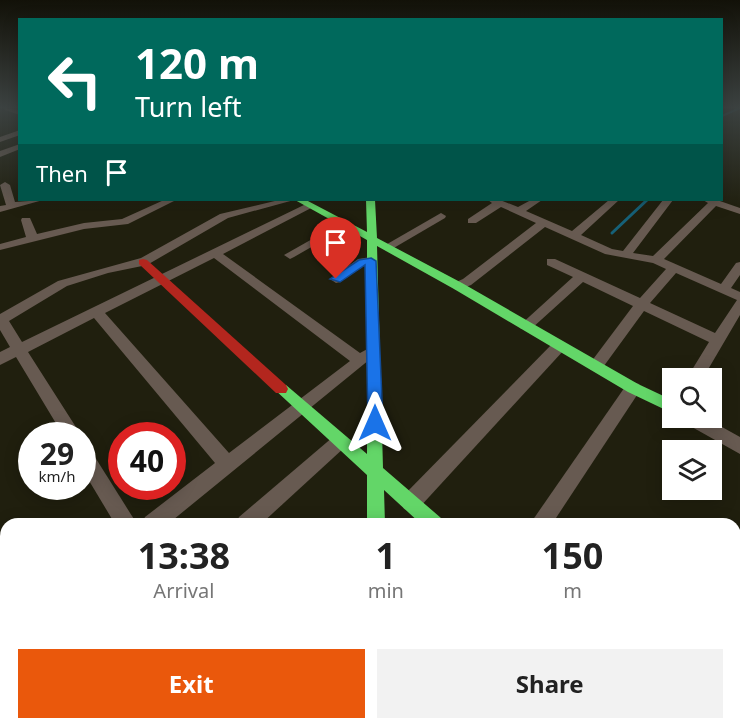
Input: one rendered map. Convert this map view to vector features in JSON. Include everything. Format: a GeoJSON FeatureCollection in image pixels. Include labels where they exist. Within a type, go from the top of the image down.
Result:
{"type":"FeatureCollection","features":[{"type":"Feature","properties":{"kind":"street"},"geometry":{"type":"LineString","coordinates":[[0,154],[18,146]]}},
{"type":"Feature","properties":{"kind":"street"},"geometry":{"type":"LineString","coordinates":[[11,206],[3,186],[18,182]]}},
{"type":"Feature","properties":{"kind":"street"},"geometry":{"type":"LineString","coordinates":[[0,209],[34,201]]}},
{"type":"Feature","properties":{"kind":"street"},"geometry":{"type":"LineString","coordinates":[[0,247],[32,237],[84,226],[124,222],[169,201]]}},
{"type":"Feature","properties":{"kind":"street"},"geometry":{"type":"LineString","coordinates":[[64,422],[0,320],[63,284],[135,262],[143,262],[224,216],[284,201]]}},
{"type":"Feature","properties":{"kind":"street"},"geometry":{"type":"LineString","coordinates":[[371,201],[376,518]]}},
{"type":"Feature","properties":{"kind":"street"},"geometry":{"type":"LineString","coordinates":[[472,221],[496,201],[609,252],[627,253],[656,260],[740,297]]}},
{"type":"Feature","properties":{"kind":"street"},"geometry":{"type":"LineString","coordinates":[[519,211],[535,201]]}},
{"type":"Feature","properties":{"kind":"street"},"geometry":{"type":"LineString","coordinates":[[573,236],[613,201]]}},
{"type":"Feature","properties":{"kind":"street"},"geometry":{"type":"LineString","coordinates":[[627,253],[667,201]]}},
{"type":"Feature","properties":{"kind":"street"},"geometry":{"type":"LineString","coordinates":[[656,260],[712,201],[740,211]]}},
{"type":"Feature","properties":{"kind":"street"},"geometry":{"type":"LineString","coordinates":[[0,359],[214,253],[305,203],[458,286],[559,346],[662,402]]}},
{"type":"Feature","properties":{"kind":"street"},"geometry":{"type":"LineString","coordinates":[[83,213],[84,226]]}},
{"type":"Feature","properties":{"kind":"street"},"geometry":{"type":"LineString","coordinates":[[388,247],[441,216]]}},
{"type":"Feature","properties":{"kind":"street"},"geometry":{"type":"LineString","coordinates":[[26,220],[32,237]]}},
{"type":"Feature","properties":{"kind":"street"},"geometry":{"type":"LineString","coordinates":[[458,286],[467,282],[543,223]]}},
{"type":"Feature","properties":{"kind":"street"},"geometry":{"type":"LineString","coordinates":[[290,255],[344,224]]}},
{"type":"Feature","properties":{"kind":"street"},"geometry":{"type":"LineString","coordinates":[[214,253],[360,361]]}},
{"type":"Feature","properties":{"kind":"street"},"geometry":{"type":"LineString","coordinates":[[336,279],[362,262],[371,261]]}},
{"type":"Feature","properties":{"kind":"street"},"geometry":{"type":"LineString","coordinates":[[143,262],[339,442],[375,470],[428,518]]}},
{"type":"Feature","properties":{"kind":"street"},"geometry":{"type":"LineString","coordinates":[[551,262],[719,341]]}},
{"type":"Feature","properties":{"kind":"street"},"geometry":{"type":"LineString","coordinates":[[724,288],[740,266]]}},
{"type":"Feature","properties":{"kind":"street"},"geometry":{"type":"LineString","coordinates":[[596,366],[642,304],[675,267]]}},
{"type":"Feature","properties":{"kind":"street"},"geometry":{"type":"LineString","coordinates":[[526,326],[582,276]]}},
{"type":"Feature","properties":{"kind":"street"},"geometry":{"type":"LineString","coordinates":[[701,368],[740,304]]}},
{"type":"Feature","properties":{"kind":"street"},"geometry":{"type":"LineString","coordinates":[[96,312],[228,465]]}},
{"type":"Feature","properties":{"kind":"street"},"geometry":{"type":"LineString","coordinates":[[411,502],[559,346]]}},
{"type":"Feature","properties":{"kind":"street"},"geometry":{"type":"LineString","coordinates":[[160,518],[373,351]]}},
{"type":"Feature","properties":{"kind":"street"},"geometry":{"type":"LineString","coordinates":[[544,518],[633,388]]}},
{"type":"Feature","properties":{"kind":"street"},"geometry":{"type":"LineString","coordinates":[[709,428],[740,446]]}},
{"type":"Feature","properties":{"kind":"street"},"geometry":{"type":"LineString","coordinates":[[253,518],[339,442]]}},
{"type":"Feature","properties":{"kind":"street"},"geometry":{"type":"LineString","coordinates":[[96,474],[123,518]]}},
{"type":"Feature","properties":{"kind":"waterway"},"geometry":{"type":"LineString","coordinates":[[612,233],[646,201]]}},
{"type":"Feature","properties":{"kind":"traffic: fast"},"geometry":{"type":"LineString","coordinates":[[302,201],[458,286],[633,388],[662,402]]}},
{"type":"Feature","properties":{"kind":"traffic: fast"},"geometry":{"type":"LineString","coordinates":[[371,201],[376,518]]}},
{"type":"Feature","properties":{"kind":"traffic: fast"},"geometry":{"type":"LineString","coordinates":[[281,389],[428,518]]}},
{"type":"Feature","properties":{"kind":"traffic: jam"},"geometry":{"type":"LineString","coordinates":[[143,262],[281,389]]}},
{"type":"Feature","properties":{"kind":"route"},"geometry":{"type":"LineString","coordinates":[[336,279],[362,262],[371,261],[375,423]]}}]}
